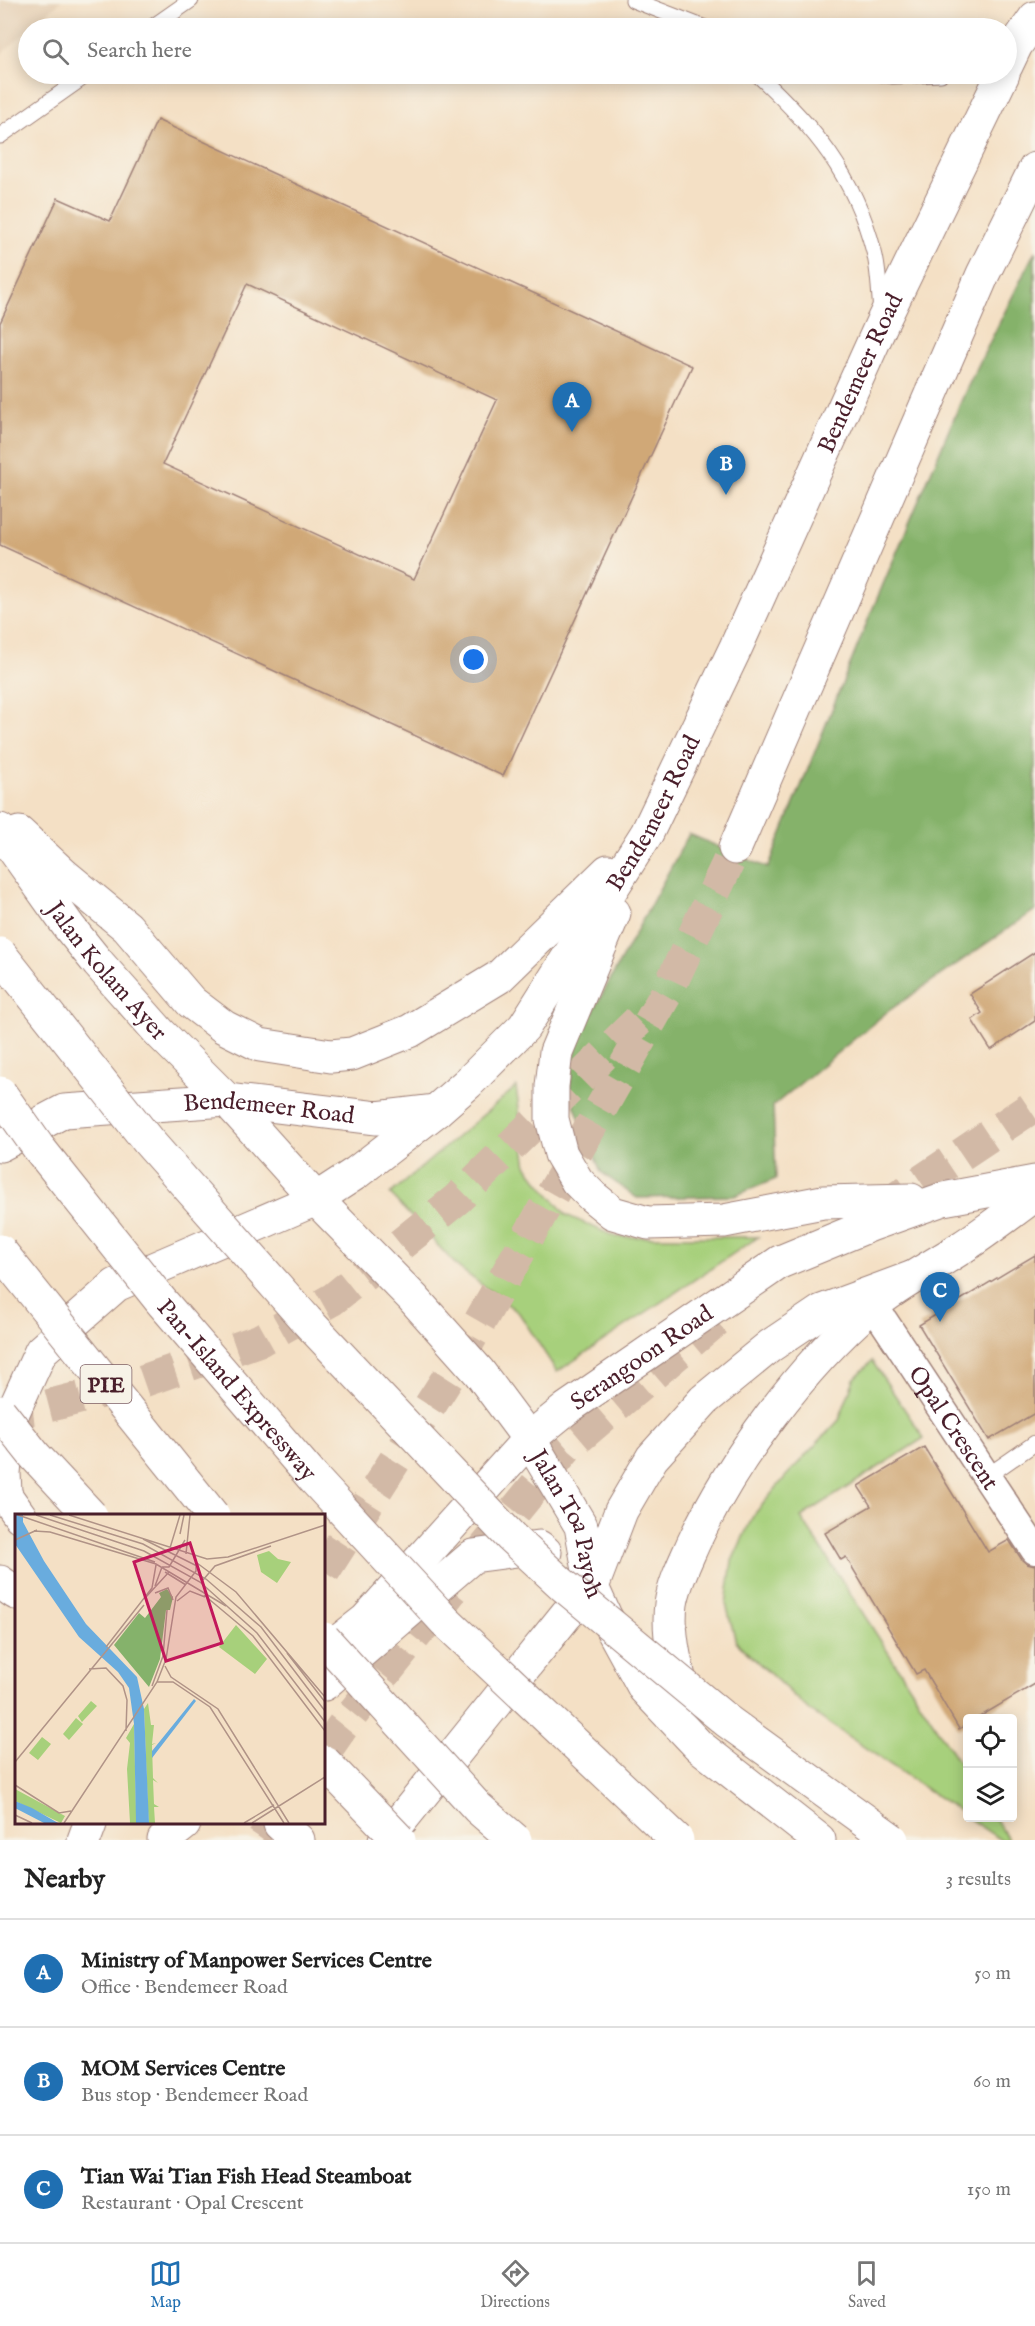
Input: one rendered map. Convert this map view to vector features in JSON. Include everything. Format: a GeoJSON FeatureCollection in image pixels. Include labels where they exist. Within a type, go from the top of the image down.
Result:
{"type":"FeatureCollection","features":[{"type":"Feature","properties":{"kind":"main road","name":"Bendemeer Road"},"geometry":{"type":"LineString","coordinates":[[1017,45],[1035,18]]}},
{"type":"Feature","properties":{"kind":"main road","name":"Bendemeer Road"},"geometry":{"type":"LineString","coordinates":[[0,1145],[64,1111],[227,1101],[377,1118],[436,1111],[468,1083],[524,1027],[647,833],[736,647],[882,323],[996,84]]}},
{"type":"Feature","properties":{"kind":"main road"},"geometry":{"type":"LineString","coordinates":[[735,848],[983,274],[1035,169]]}},
{"type":"Feature","properties":{"kind":"main road"},"geometry":{"type":"LineString","coordinates":[[0,816],[64,875],[127,927],[191,1002],[224,1027],[260,1045],[331,1056],[352,1054],[410,1031],[498,977],[647,833]]}},
{"type":"Feature","properties":{"kind":"main road","name":"Jalan Kolam Ayer"},"geometry":{"type":"LineString","coordinates":[[0,830],[69,927],[98,963],[160,1033],[227,1101],[316,1199]]}},
{"type":"Feature","properties":{"kind":"main road"},"geometry":{"type":"LineString","coordinates":[[647,833],[555,1052],[552,1119],[561,1154],[577,1181],[613,1213],[648,1223],[724,1221],[823,1202],[943,1199]]}},
{"type":"Feature","properties":{"kind":"main road"},"geometry":{"type":"LineString","coordinates":[[0,954],[148,1141],[314,1329],[511,1537],[563,1585],[727,1721],[892,1840]]}},
{"type":"Feature","properties":{"kind":"main road","name":"Pan-Island Expressway"},"geometry":{"type":"LineString","coordinates":[[0,1093],[38,1147],[161,1301],[315,1480],[445,1621],[677,1840]]}},
{"type":"Feature","properties":{"kind":"main road"},"geometry":{"type":"LineString","coordinates":[[8,1499],[4,1473],[9,1421],[41,1351],[116,1285],[316,1199],[356,1173],[436,1111]]}},
{"type":"Feature","properties":{"kind":"main road","name":"Serangoon Road"},"geometry":{"type":"LineString","coordinates":[[326,1651],[366,1620],[529,1439],[575,1403],[780,1262],[870,1225],[943,1199],[1035,1182]]}},
{"type":"Feature","properties":{"kind":"main road"},"geometry":{"type":"LineString","coordinates":[[699,1746],[675,1660],[671,1604],[685,1561],[702,1524],[747,1447],[821,1355],[873,1305],[911,1278],[961,1248],[1035,1195]]}},
{"type":"Feature","properties":{"kind":"main road","name":"Jalan Toa Payoh"},"geometry":{"type":"LineString","coordinates":[[316,1199],[465,1355],[529,1439],[580,1526],[592,1587],[605,1616],[645,1689],[699,1746],[819,1840]]}},
{"type":"Feature","properties":{"kind":"main road","name":"PIE"},"geometry":{"type":"LineString","coordinates":[[0,1251],[211,1514]]}},
{"type":"Feature","properties":{"kind":"main road"},"geometry":{"type":"LineString","coordinates":[[385,1840],[566,1615],[592,1587],[621,1511],[652,1458],[704,1400],[770,1346],[822,1311],[911,1278]]}},
{"type":"Feature","properties":{"kind":"main road"},"geometry":{"type":"LineString","coordinates":[[0,1412],[35,1456],[90,1514]]}},
{"type":"Feature","properties":{"kind":"main road"},"geometry":{"type":"LineString","coordinates":[[326,1682],[473,1556],[539,1547],[592,1587]]}},
{"type":"Feature","properties":{"kind":"main road"},"geometry":{"type":"LineString","coordinates":[[0,1582],[15,1592]]}},
{"type":"Feature","properties":{"kind":"main road"},"geometry":{"type":"LineString","coordinates":[[326,1641],[478,1808],[514,1840]]}},
{"type":"Feature","properties":{"kind":"main road"},"geometry":{"type":"LineString","coordinates":[[326,1764],[399,1840]]}},
{"type":"Feature","properties":{"kind":"main road"},"geometry":{"type":"LineString","coordinates":[[84,1840],[90,1825]]}},
{"type":"Feature","properties":{"kind":"main road"},"geometry":{"type":"LineString","coordinates":[[164,1840],[183,1825]]}},
{"type":"Feature","properties":{"kind":"main road"},"geometry":{"type":"LineString","coordinates":[[281,1825],[298,1840]]}},
{"type":"Feature","properties":{"kind":"street","name":"Opal Crescent"},"geometry":{"type":"LineString","coordinates":[[873,1305],[1035,1550]]}},
{"type":"Feature","properties":{"kind":"lane"},"geometry":{"type":"LineString","coordinates":[[165,18],[191,0]]}},
{"type":"Feature","properties":{"kind":"lane"},"geometry":{"type":"LineString","coordinates":[[633,0],[679,18]]}},
{"type":"Feature","properties":{"kind":"lane"},"geometry":{"type":"LineString","coordinates":[[0,136],[74,84]]}},
{"type":"Feature","properties":{"kind":"lane"},"geometry":{"type":"LineString","coordinates":[[769,84],[799,113],[841,171],[857,198],[875,254],[882,323]]}},
{"type":"Feature","properties":{"kind":"lane"},"geometry":{"type":"LineString","coordinates":[[986,1477],[1035,1443]]}},
{"type":"Feature","properties":{"kind":"shaded area"},"geometry":{"type":"Polygon","coordinates":[[[0,0],[62,0],[42,18],[18,18],[18,39],[0,55],[0,0]]]}},
{"type":"Feature","properties":{"kind":"green space"},"geometry":{"type":"Polygon","coordinates":[[[1035,251],[1035,910],[887,1012],[773,1106],[776,1179],[734,1196],[637,1198],[601,1172],[569,1092],[577,1041],[689,834],[768,868],[870,615],[965,392],[1035,251]]]}},
{"type":"Feature","properties":{"kind":"green space"},"geometry":{"type":"Polygon","coordinates":[[[516,1087],[527,1167],[566,1215],[616,1237],[758,1237],[557,1372],[519,1313],[458,1267],[390,1194],[516,1087]]]}},
{"type":"Feature","properties":{"kind":"green space"},"geometry":{"type":"Polygon","coordinates":[[[872,1361],[924,1438],[801,1517],[963,1769],[963,1814],[809,1710],[736,1642],[726,1604],[732,1561],[753,1516],[786,1476],[839,1420],[854,1379],[872,1361]]]}},
{"type":"Feature","properties":{"kind":"green space"},"geometry":{"type":"Polygon","coordinates":[[[974,1822],[998,1822],[1009,1840],[1001,1840],[974,1822]]]}},
{"type":"Feature","properties":{"kind":"building"},"geometry":{"type":"Polygon","coordinates":[[[157,120],[692,366],[503,776],[0,545],[0,323],[58,198],[110,221],[157,120]],[[247,284],[163,464],[414,579],[497,400],[247,284]]]}},
{"type":"Feature","properties":{"kind":"building"},"geometry":{"type":"Polygon","coordinates":[[[1035,952],[1035,1021],[991,1050],[972,1020],[982,1013],[970,994],[1035,952]]]}},
{"type":"Feature","properties":{"kind":"building"},"geometry":{"type":"Polygon","coordinates":[[[1035,1255],[1035,1413],[989,1440],[919,1325],[1035,1255]]]}},
{"type":"Feature","properties":{"kind":"building"},"geometry":{"type":"Polygon","coordinates":[[[924,1447],[988,1552],[1009,1540],[1022,1560],[1035,1566],[1035,1684],[984,1714],[963,1714],[963,1727],[959,1729],[924,1670],[916,1674],[846,1557],[841,1560],[825,1533],[871,1506],[858,1486],[924,1447]]]}},
{"type":"Feature","properties":{"kind":"tunnel"},"geometry":{"type":"LineString","coordinates":[[326,1568],[449,1376],[667,992],[735,848]]}},
{"type":"Feature","properties":{"kind":"tunnel"},"geometry":{"type":"LineString","coordinates":[[0,1412],[44,1407],[143,1381],[260,1340],[333,1299],[457,1199],[639,1020]]}},
{"type":"Feature","properties":{"kind":"tunnel"},"geometry":{"type":"LineString","coordinates":[[880,1209],[1035,1105]]}},
{"type":"Feature","properties":{"kind":"tunnel"},"geometry":{"type":"LineString","coordinates":[[484,1549],[566,1448],[718,1319]]}},
{"type":"Feature","properties":{"kind":"tunnel"},"geometry":{"type":"LineString","coordinates":[[326,1750],[452,1590]]}},
{"type":"Feature","properties":{"kind":"tunnel"},"geometry":{"type":"LineString","coordinates":[[263,1840],[273,1825]]}},
{"type":"Feature","properties":{"kind":"place","name":"Ministry of Manpower Services Centre"},"geometry":{"type":"Point","coordinates":[572,432]}},
{"type":"Feature","properties":{"kind":"place","name":"MOM Services Centre"},"geometry":{"type":"Point","coordinates":[726,495]}},
{"type":"Feature","properties":{"kind":"place","name":"Tian Wai Tian Fish Head Steamboat"},"geometry":{"type":"Point","coordinates":[940,1322]}}]}
